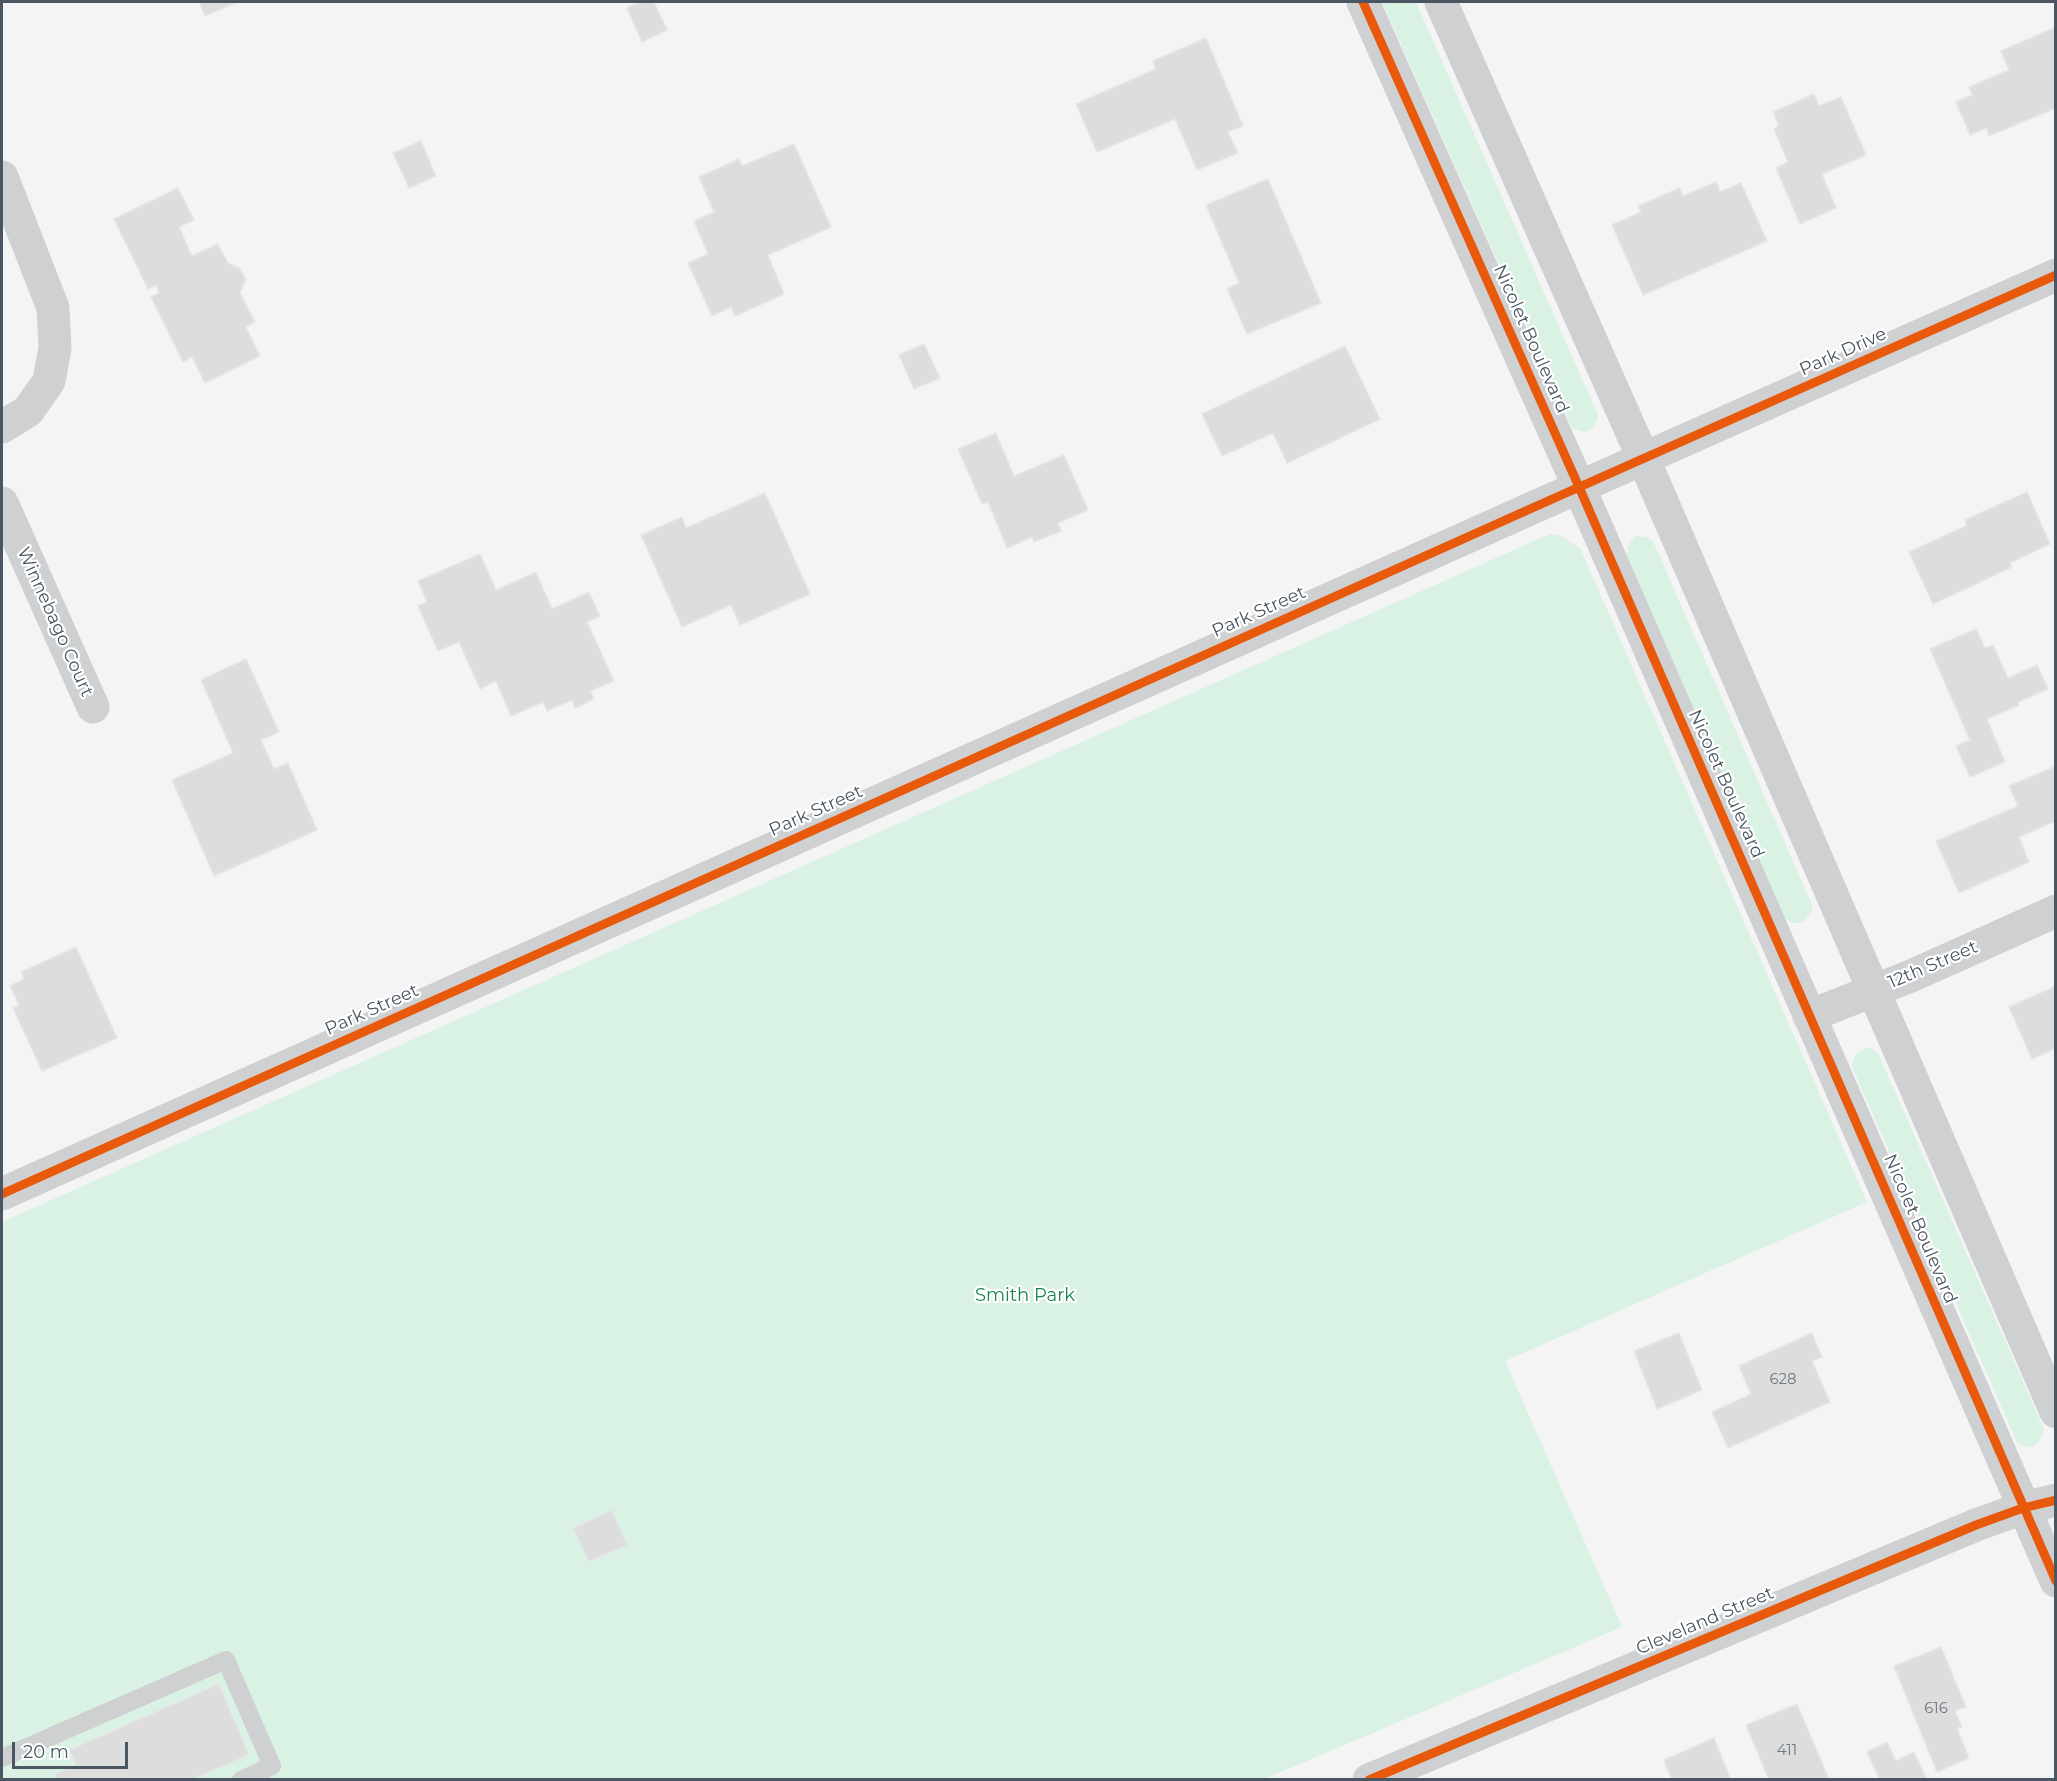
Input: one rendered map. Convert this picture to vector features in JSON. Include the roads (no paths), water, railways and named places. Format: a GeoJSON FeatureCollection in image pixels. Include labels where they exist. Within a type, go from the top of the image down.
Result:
{"type":"FeatureCollection","features":[{"type":"Feature","properties":{"kind":"street","name":"Nicolet Boulevard"},"geometry":{"type":"LineString","coordinates":[[1363,2],[1579,487],[2055,1581]]}},
{"type":"Feature","properties":{"kind":"street"},"geometry":{"type":"LineString","coordinates":[[1441,2],[1644,460],[2055,1412]]}},
{"type":"Feature","properties":{"kind":"street"},"geometry":{"type":"LineString","coordinates":[[2,177],[53,308],[55,348],[49,381],[39,396],[28,411],[2,427]]}},
{"type":"Feature","properties":{"kind":"street","name":"Park Drive"},"geometry":{"type":"LineString","coordinates":[[1644,460],[2055,275]]}},
{"type":"Feature","properties":{"kind":"street","name":"Park Street"},"geometry":{"type":"LineString","coordinates":[[2,1194],[1579,487],[1644,460]]}},
{"type":"Feature","properties":{"kind":"street","name":"Winnebago Court"},"geometry":{"type":"LineString","coordinates":[[2,503],[93,707]]}},
{"type":"Feature","properties":{"kind":"street","name":"12th Street"},"geometry":{"type":"LineString","coordinates":[[1809,1016],[1911,976],[2055,911]]}},
{"type":"Feature","properties":{"kind":"street","name":"Cleveland Street"},"geometry":{"type":"LineString","coordinates":[[1369,1779],[1976,1525],[2023,1508],[2055,1500]]}},
{"type":"Feature","properties":{"kind":"lane"},"geometry":{"type":"LineString","coordinates":[[2,1758],[226,1660],[272,1766],[241,1779]]}},
{"type":"Feature","properties":{"kind":"park label","name":"Smith Park"},"geometry":{"type":"Point","coordinates":[1025,1296]}}]}
